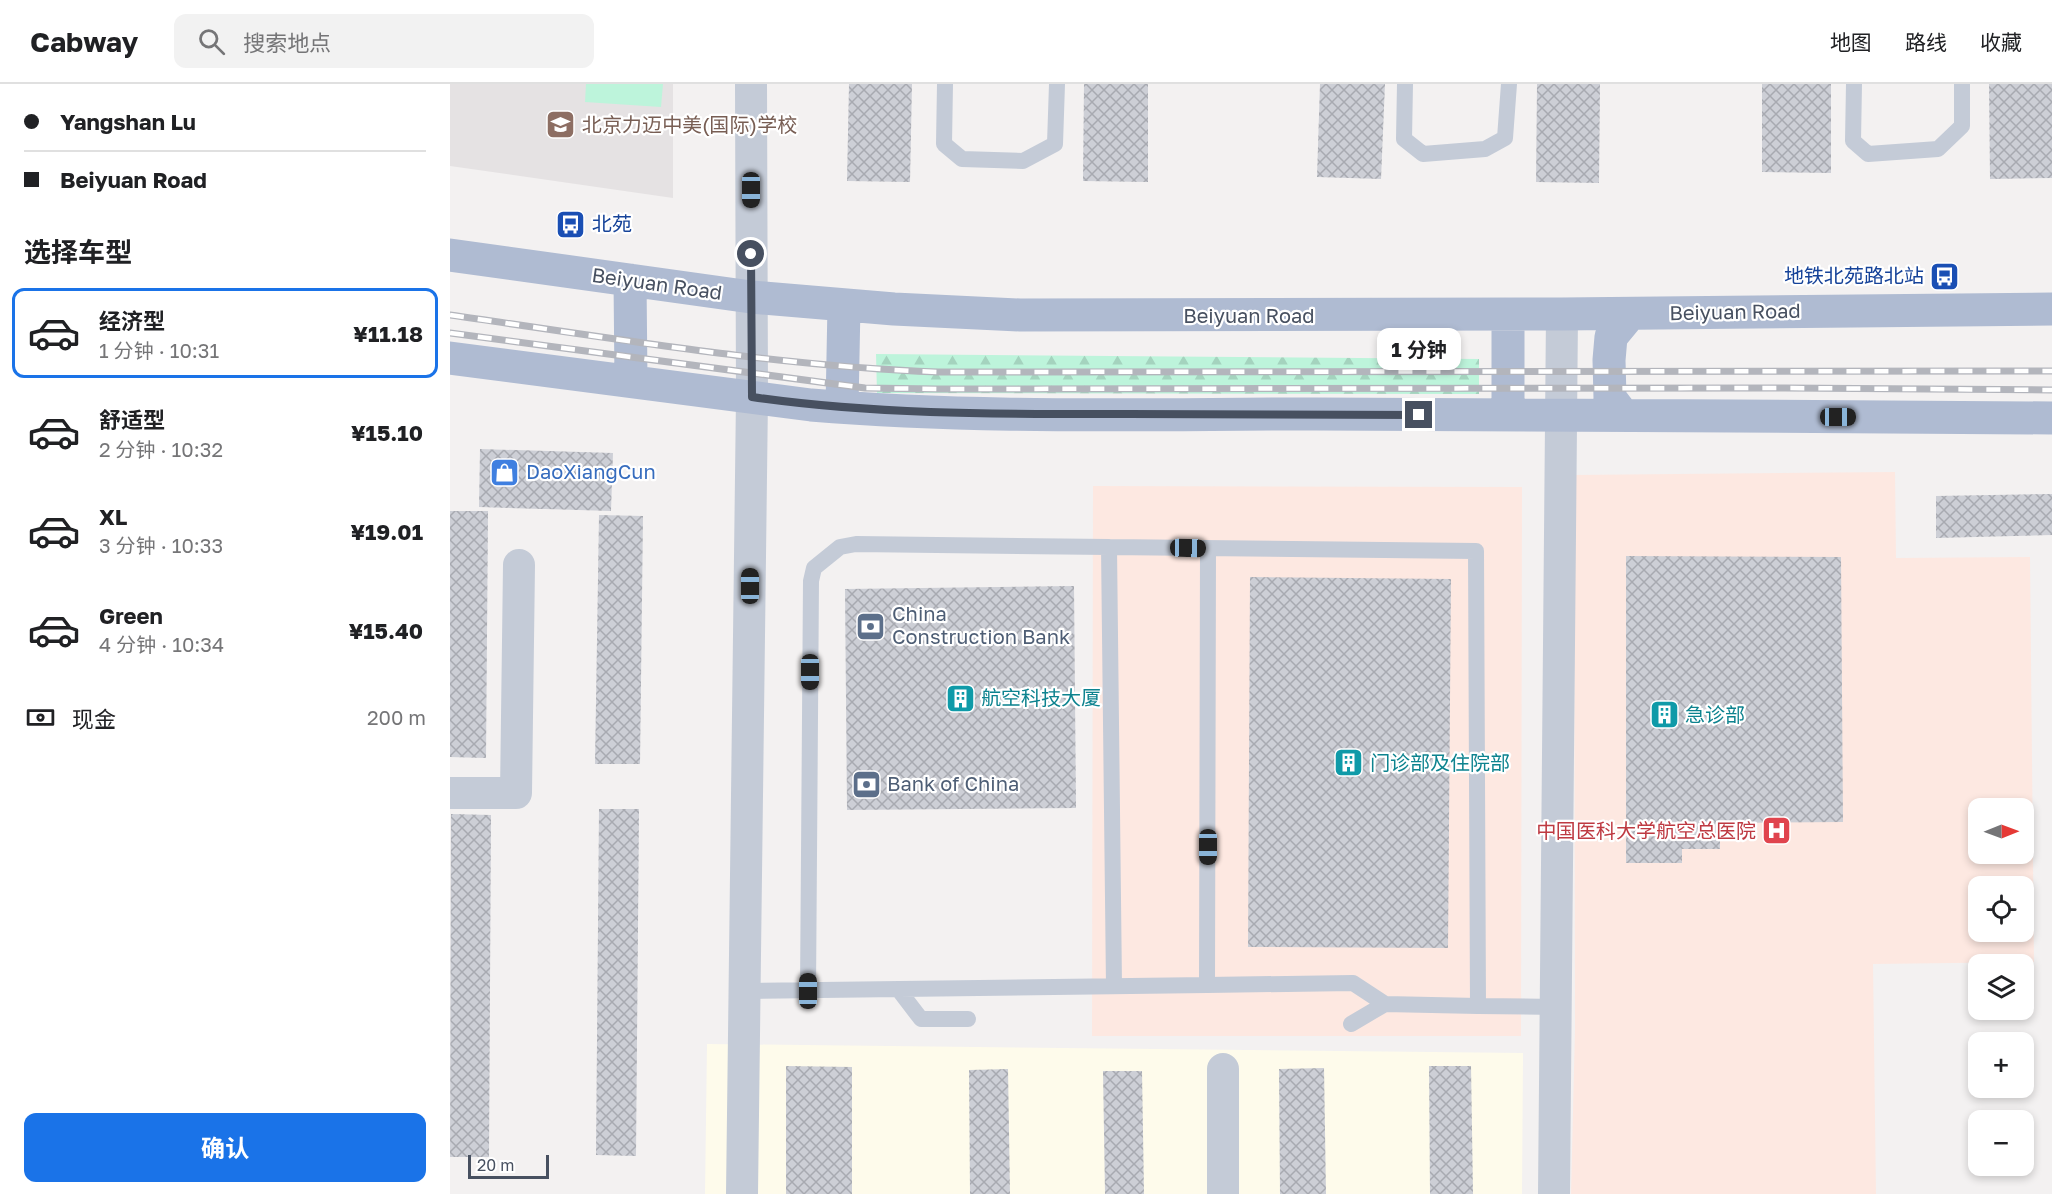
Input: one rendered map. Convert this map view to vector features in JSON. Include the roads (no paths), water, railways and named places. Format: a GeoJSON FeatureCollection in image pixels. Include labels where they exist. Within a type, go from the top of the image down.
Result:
{"type":"FeatureCollection","features":[{"type":"Feature","properties":{"kind":"main road","name":"Beiyuan Road"},"geometry":{"type":"LineString","coordinates":[[450,255],[751,297],[1020,315],[1508,315],[2052,309]]}},
{"type":"Feature","properties":{"kind":"main road"},"geometry":{"type":"LineString","coordinates":[[630,280],[631,381]]}},
{"type":"Feature","properties":{"kind":"main road"},"geometry":{"type":"LineString","coordinates":[[842,408],[844,305]]}},
{"type":"Feature","properties":{"kind":"main road"},"geometry":{"type":"LineString","coordinates":[[1623,415],[1610,398],[1609,360],[1611,337],[1630,314]]}},
{"type":"Feature","properties":{"kind":"main road"},"geometry":{"type":"LineString","coordinates":[[1508,315],[1508,415]]}},
{"type":"Feature","properties":{"kind":"main road"},"geometry":{"type":"LineString","coordinates":[[450,358],[842,408],[1056,414],[2052,418]]}},
{"type":"Feature","properties":{"kind":"street"},"geometry":{"type":"LineString","coordinates":[[742,1194],[752,397],[751,84]]}},
{"type":"Feature","properties":{"kind":"street"},"geometry":{"type":"LineString","coordinates":[[1554,1194],[1562,314]]}},
{"type":"Feature","properties":{"kind":"street"},"geometry":{"type":"LineString","coordinates":[[450,793],[516,793],[519,565]]}},
{"type":"Feature","properties":{"kind":"street"},"geometry":{"type":"LineString","coordinates":[[1223,1069],[1223,1194]]}},
{"type":"Feature","properties":{"kind":"lane"},"geometry":{"type":"LineString","coordinates":[[945,84],[944,144],[962,159],[1023,161],[1055,144],[1057,84]]}},
{"type":"Feature","properties":{"kind":"lane"},"geometry":{"type":"LineString","coordinates":[[1405,84],[1404,140],[1423,154],[1485,149],[1505,138],[1509,84]]}},
{"type":"Feature","properties":{"kind":"lane"},"geometry":{"type":"LineString","coordinates":[[1854,84],[1853,141],[1868,154],[1938,149],[1962,126],[1962,84]]}},
{"type":"Feature","properties":{"kind":"lane"},"geometry":{"type":"LineString","coordinates":[[808,991],[811,581],[814,568],[840,547],[856,544],[1476,551],[1478,1006]]}},
{"type":"Feature","properties":{"kind":"lane"},"geometry":{"type":"LineString","coordinates":[[1109,547],[1114,986]]}},
{"type":"Feature","properties":{"kind":"lane"},"geometry":{"type":"LineString","coordinates":[[1207,985],[1208,548]]}},
{"type":"Feature","properties":{"kind":"lane"},"geometry":{"type":"LineString","coordinates":[[746,991],[1353,983],[1385,1004]]}},
{"type":"Feature","properties":{"kind":"lane"},"geometry":{"type":"LineString","coordinates":[[898,989],[921,1018],[968,1019]]}},
{"type":"Feature","properties":{"kind":"lane"},"geometry":{"type":"LineString","coordinates":[[1351,1024],[1385,1004],[1557,1007]]}},
{"type":"Feature","properties":{"kind":"railway"},"geometry":{"type":"LineString","coordinates":[[450,315],[755,357],[816,364],[938,372],[2052,371]]}},
{"type":"Feature","properties":{"kind":"railway"},"geometry":{"type":"LineString","coordinates":[[450,333],[865,388],[2052,390]]}},
{"type":"Feature","properties":{"kind":"place","name":"北京力迈中美(国际)学校"},"geometry":{"type":"Point","coordinates":[561,125]}},
{"type":"Feature","properties":{"kind":"place","name":"北苑"},"geometry":{"type":"Point","coordinates":[571,224]}},
{"type":"Feature","properties":{"kind":"place","name":"地铁北苑路北站"},"geometry":{"type":"Point","coordinates":[1945,276]}},
{"type":"Feature","properties":{"kind":"place","name":"DaoXiangCun"},"geometry":{"type":"Point","coordinates":[505,472]}},
{"type":"Feature","properties":{"kind":"place","name":"China Construction Bank"},"geometry":{"type":"Point","coordinates":[871,626]}},
{"type":"Feature","properties":{"kind":"place","name":"航空科技大厦"},"geometry":{"type":"Point","coordinates":[960,698]}},
{"type":"Feature","properties":{"kind":"place","name":"急诊部"},"geometry":{"type":"Point","coordinates":[1664,715]}},
{"type":"Feature","properties":{"kind":"place","name":"门诊部及住院部"},"geometry":{"type":"Point","coordinates":[1349,763]}},
{"type":"Feature","properties":{"kind":"place","name":"Bank of China"},"geometry":{"type":"Point","coordinates":[866,784]}},
{"type":"Feature","properties":{"kind":"place","name":"中国医科大学航空总医院"},"geometry":{"type":"Point","coordinates":[1777,831]}}]}
